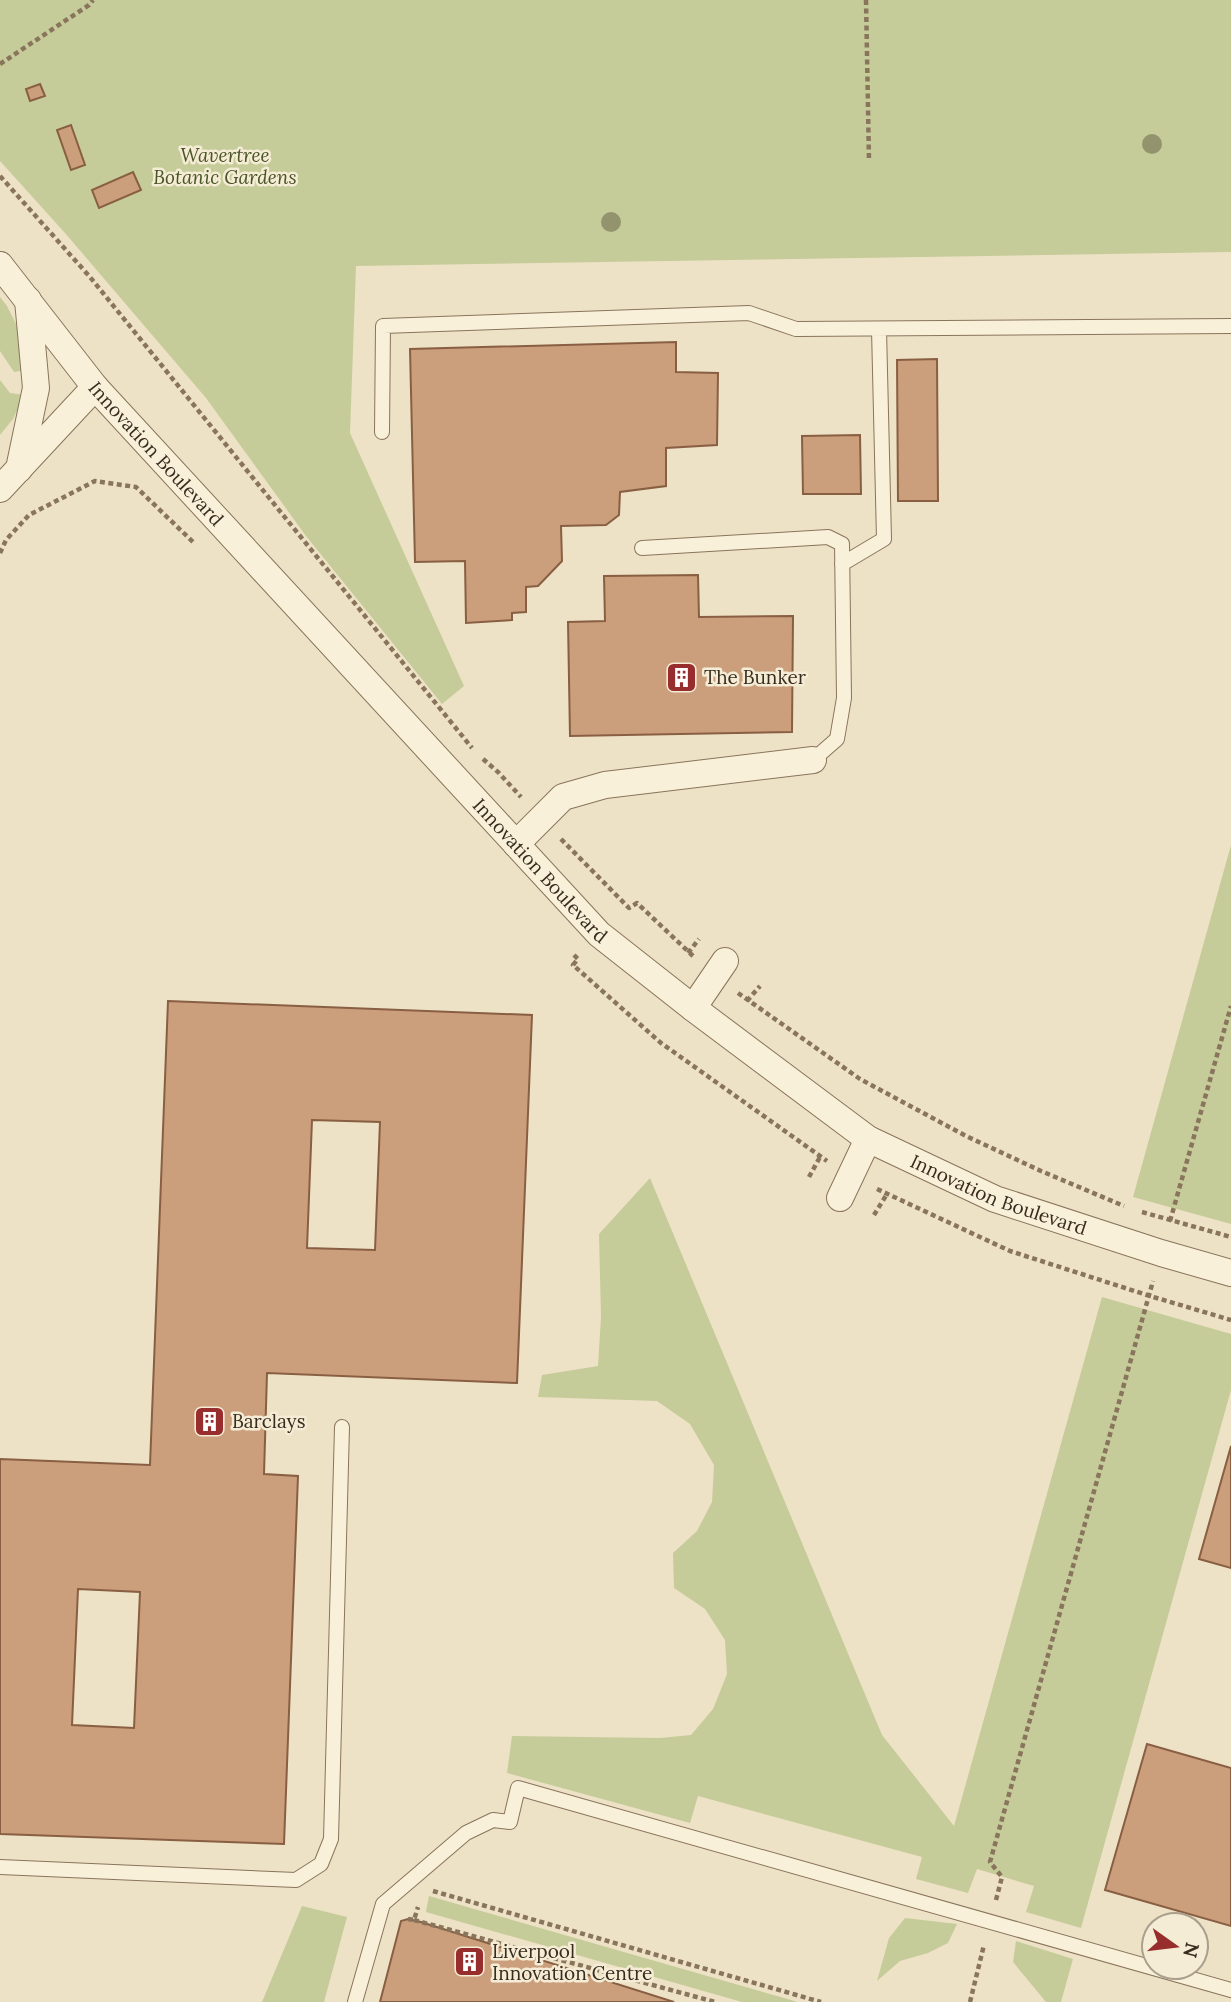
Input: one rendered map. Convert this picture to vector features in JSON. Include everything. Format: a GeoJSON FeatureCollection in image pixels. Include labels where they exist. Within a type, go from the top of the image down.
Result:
{"type":"FeatureCollection","features":[{"type":"Feature","properties":{"kind":"street","name":"Innovation Boulevard"},"geometry":{"type":"LineString","coordinates":[[0,265],[95,387],[599,934],[868,1139],[995,1199],[1231,1273]]}},
{"type":"Feature","properties":{"kind":"street"},"geometry":{"type":"LineString","coordinates":[[19,469],[36,388],[28,300]]}},
{"type":"Feature","properties":{"kind":"street"},"geometry":{"type":"LineString","coordinates":[[0,489],[95,387]]}},
{"type":"Feature","properties":{"kind":"street"},"geometry":{"type":"LineString","coordinates":[[516,844],[564,797],[605,785],[813,760]]}},
{"type":"Feature","properties":{"kind":"street"},"geometry":{"type":"LineString","coordinates":[[693,1008],[725,961]]}},
{"type":"Feature","properties":{"kind":"street"},"geometry":{"type":"LineString","coordinates":[[840,1198],[868,1139]]}},
{"type":"Feature","properties":{"kind":"lane"},"geometry":{"type":"LineString","coordinates":[[382,432],[383,326],[749,313],[796,329],[1231,326]]}},
{"type":"Feature","properties":{"kind":"lane"},"geometry":{"type":"LineString","coordinates":[[842,564],[884,539],[879,329]]}},
{"type":"Feature","properties":{"kind":"lane"},"geometry":{"type":"LineString","coordinates":[[642,548],[828,537],[842,544],[844,698],[837,739],[813,760]]}},
{"type":"Feature","properties":{"kind":"lane"},"geometry":{"type":"LineString","coordinates":[[0,1867],[296,1880],[321,1864],[331,1839],[342,1427]]}},
{"type":"Feature","properties":{"kind":"lane"},"geometry":{"type":"LineString","coordinates":[[355,2002],[383,1904],[466,1833],[494,1820],[510,1822],[518,1788],[1231,1990]]}},
{"type":"Feature","properties":{"kind":"path"},"geometry":{"type":"LineString","coordinates":[[0,64],[93,0]]}},
{"type":"Feature","properties":{"kind":"path"},"geometry":{"type":"LineString","coordinates":[[866,0],[869,161]]}},
{"type":"Feature","properties":{"kind":"path"},"geometry":{"type":"LineString","coordinates":[[688,953],[699,939]]}},
{"type":"Feature","properties":{"kind":"path"},"geometry":{"type":"LineString","coordinates":[[747,1001],[760,986]]}},
{"type":"Feature","properties":{"kind":"path"},"geometry":{"type":"LineString","coordinates":[[1168,1227],[1231,1006]]}},
{"type":"Feature","properties":{"kind":"path"},"geometry":{"type":"LineString","coordinates":[[809,1177],[820,1157]]}},
{"type":"Feature","properties":{"kind":"path"},"geometry":{"type":"LineString","coordinates":[[874,1215],[887,1194]]}},
{"type":"Feature","properties":{"kind":"path"},"geometry":{"type":"LineString","coordinates":[[1002,1877],[990,1862],[1157,1269]]}},
{"type":"Feature","properties":{"kind":"path"},"geometry":{"type":"LineString","coordinates":[[424,1888],[821,2002]]}},
{"type":"Feature","properties":{"kind":"path"},"geometry":{"type":"LineString","coordinates":[[414,1920],[421,1899]]}},
{"type":"Feature","properties":{"kind":"path"},"geometry":{"type":"LineString","coordinates":[[408,1919],[715,2002]]}},
{"type":"Feature","properties":{"kind":"green space","name":"Wavertree Botanic Gardens"},"geometry":{"type":"Polygon","coordinates":[[[0,0],[1231,0],[1231,252],[356,266],[350,433],[464,686],[442,704],[306,536],[206,398],[0,161],[0,0]]]}},
{"type":"Feature","properties":{"kind":"green space"},"geometry":{"type":"Polygon","coordinates":[[[0,297],[22,336],[27,370],[14,372],[0,351],[0,297]]]}},
{"type":"Feature","properties":{"kind":"green space"},"geometry":{"type":"Polygon","coordinates":[[[0,380],[10,393],[24,395],[13,419],[0,435],[0,380]]]}},
{"type":"Feature","properties":{"kind":"green space"},"geometry":{"type":"Polygon","coordinates":[[[1231,845],[1231,1224],[1133,1197],[1231,845]]]}},
{"type":"Feature","properties":{"kind":"green space"},"geometry":{"type":"Polygon","coordinates":[[[650,1178],[882,1735],[954,1826],[1102,1297],[1231,1334],[1231,1390],[1081,1928],[1026,1912],[1034,1886],[977,1869],[968,1893],[916,1879],[922,1857],[698,1796],[690,1823],[507,1773],[512,1736],[660,1738],[691,1735],[713,1709],[727,1674],[725,1640],[705,1609],[674,1588],[673,1553],[697,1531],[712,1502],[714,1465],[690,1424],[657,1401],[538,1397],[542,1375],[598,1366],[601,1317],[599,1234],[650,1178]]]}},
{"type":"Feature","properties":{"kind":"green space"},"geometry":{"type":"Polygon","coordinates":[[[429,1896],[798,2002],[742,2002],[426,1912],[429,1896]]]}},
{"type":"Feature","properties":{"kind":"green space"},"geometry":{"type":"Polygon","coordinates":[[[302,1906],[347,1917],[324,2002],[262,2002],[302,1906]]]}},
{"type":"Feature","properties":{"kind":"green space"},"geometry":{"type":"Polygon","coordinates":[[[905,1918],[957,1924],[948,1943],[928,1953],[900,1961],[877,1981],[889,1938],[905,1918]]]}},
{"type":"Feature","properties":{"kind":"green space"},"geometry":{"type":"Polygon","coordinates":[[[1016,1941],[1073,1959],[1061,2002],[1046,2002],[1013,1962],[1016,1941]]]}},
{"type":"Feature","properties":{"kind":"building"},"geometry":{"type":"Polygon","coordinates":[[[40,84],[45,96],[30,101],[26,89],[40,84]]]}},
{"type":"Feature","properties":{"kind":"building"},"geometry":{"type":"Polygon","coordinates":[[[71,125],[85,165],[71,170],[57,130],[71,125]]]}},
{"type":"Feature","properties":{"kind":"building"},"geometry":{"type":"Polygon","coordinates":[[[133,172],[141,190],[99,208],[92,190],[133,172]]]}},
{"type":"Feature","properties":{"kind":"building"},"geometry":{"type":"Polygon","coordinates":[[[676,342],[676,372],[718,373],[717,445],[666,448],[666,486],[620,492],[619,515],[606,525],[561,526],[562,561],[538,586],[526,587],[526,612],[512,613],[512,620],[466,623],[465,561],[415,562],[410,349],[676,342]]]}},
{"type":"Feature","properties":{"kind":"building"},"geometry":{"type":"Polygon","coordinates":[[[937,359],[938,501],[898,501],[897,360],[937,359]]]}},
{"type":"Feature","properties":{"kind":"building"},"geometry":{"type":"Polygon","coordinates":[[[860,435],[861,494],[803,494],[802,436],[860,435]]]}},
{"type":"Feature","properties":{"kind":"building","name":"The Bunker"},"geometry":{"type":"Polygon","coordinates":[[[698,575],[699,617],[793,616],[792,732],[570,736],[568,622],[605,621],[604,576],[698,575]]]}},
{"type":"Feature","properties":{"kind":"building","name":"Barclays"},"geometry":{"type":"Polygon","coordinates":[[[168,1001],[532,1015],[517,1383],[267,1373],[264,1474],[298,1476],[284,1844],[0,1834],[0,1459],[150,1465],[168,1001]],[[312,1120],[307,1248],[375,1250],[380,1122],[312,1120]],[[78,1589],[72,1725],[134,1728],[140,1592],[78,1589]]]}},
{"type":"Feature","properties":{"kind":"building"},"geometry":{"type":"Polygon","coordinates":[[[1231,1446],[1231,1568],[1199,1559],[1231,1446]]]}},
{"type":"Feature","properties":{"kind":"building"},"geometry":{"type":"Polygon","coordinates":[[[1147,1744],[1231,1768],[1231,1926],[1210,1920],[1210,1911],[1178,1911],[1105,1890],[1147,1744]]]}},
{"type":"Feature","properties":{"kind":"building","name":"Liverpool Innovation Centre"},"geometry":{"type":"Polygon","coordinates":[[[408,1919],[674,2002],[380,2002],[401,1921],[408,1919]]]}},
{"type":"Feature","properties":{"kind":"place","name":"The Bunker"},"geometry":{"type":"Point","coordinates":[681,677]}},
{"type":"Feature","properties":{"kind":"place","name":"Barclays"},"geometry":{"type":"Point","coordinates":[209,1421]}},
{"type":"Feature","properties":{"kind":"place","name":"Liverpool Innovation Centre"},"geometry":{"type":"Point","coordinates":[469,1962]}}]}
